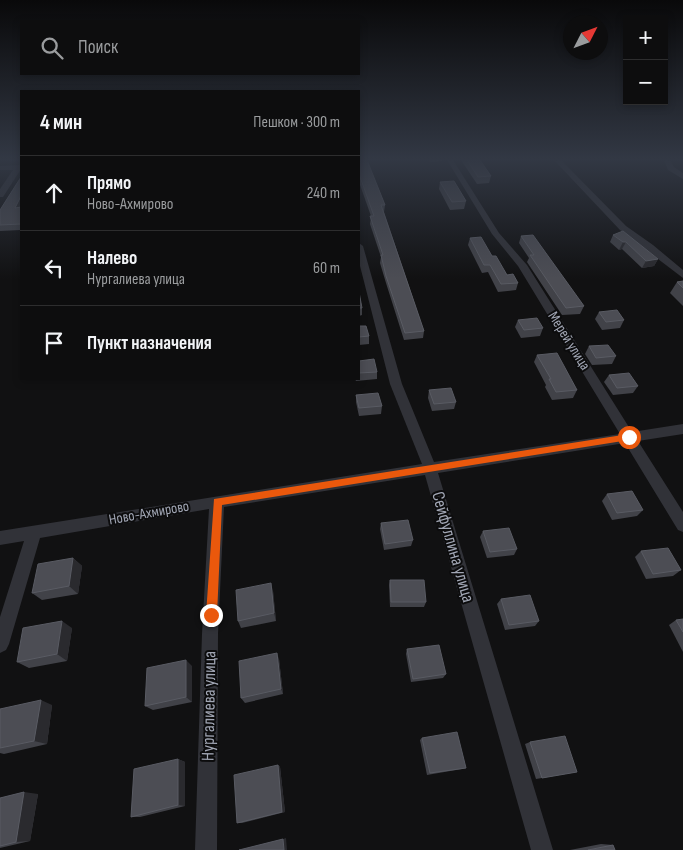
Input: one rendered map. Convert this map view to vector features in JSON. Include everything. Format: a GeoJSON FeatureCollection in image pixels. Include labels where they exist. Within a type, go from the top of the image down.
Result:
{"type":"FeatureCollection","features":[{"type":"Feature","properties":{"kind":"street","name":"Мерей улица"},"geometry":{"type":"LineString","coordinates":[[475,200],[496,234],[522,265],[683,525]]}},
{"type":"Feature","properties":{"kind":"street"},"geometry":{"type":"LineString","coordinates":[[596,200],[623,228],[650,247],[683,275]]}},
{"type":"Feature","properties":{"kind":"street","name":"Сейфуллина улица"},"geometry":{"type":"LineString","coordinates":[[360,250],[396,384],[430,468],[542,850]]}},
{"type":"Feature","properties":{"kind":"street","name":"Ново-Ахмирово"},"geometry":{"type":"LineString","coordinates":[[0,538],[683,429]]}},
{"type":"Feature","properties":{"kind":"street","name":"Нургалиева улица"},"geometry":{"type":"LineString","coordinates":[[206,850],[210,634],[217,502]]}},
{"type":"Feature","properties":{"kind":"street"},"geometry":{"type":"LineString","coordinates":[[0,644],[34,533]]}},
{"type":"Feature","properties":{"kind":"building"},"geometry":{"type":"Polygon","coordinates":[[[7,200],[19,200],[15,208],[20,207],[20,224],[0,225],[0,210],[7,200]]]}},
{"type":"Feature","properties":{"kind":"building"},"geometry":{"type":"Polygon","coordinates":[[[368,200],[383,200],[385,205],[381,205],[424,331],[405,333],[386,276],[381,255],[383,255],[370,216],[374,216],[368,200]]]}},
{"type":"Feature","properties":{"kind":"building"},"geometry":{"type":"Polygon","coordinates":[[[451,200],[466,201],[452,202],[451,200]]]}},
{"type":"Feature","properties":{"kind":"building"},"geometry":{"type":"Polygon","coordinates":[[[623,231],[658,259],[646,261],[626,242],[613,235],[623,231]]]}},
{"type":"Feature","properties":{"kind":"building"},"geometry":{"type":"Polygon","coordinates":[[[533,235],[584,306],[566,308],[530,255],[534,255],[521,236],[533,235]]]}},
{"type":"Feature","properties":{"kind":"building"},"geometry":{"type":"Polygon","coordinates":[[[481,237],[492,256],[496,256],[507,275],[513,274],[518,283],[501,284],[490,265],[484,265],[470,238],[481,237]]]}},
{"type":"Feature","properties":{"kind":"building"},"geometry":{"type":"Polygon","coordinates":[[[683,281],[683,288],[677,282],[683,281]]]}},
{"type":"Feature","properties":{"kind":"building"},"geometry":{"type":"Polygon","coordinates":[[[617,310],[624,320],[606,322],[599,312],[617,310]]]}},
{"type":"Feature","properties":{"kind":"building"},"geometry":{"type":"Polygon","coordinates":[[[537,318],[543,328],[524,330],[518,320],[537,318]]]}},
{"type":"Feature","properties":{"kind":"building"},"geometry":{"type":"Polygon","coordinates":[[[360,326],[366,326],[369,336],[360,337],[360,326]]]}},
{"type":"Feature","properties":{"kind":"building"},"geometry":{"type":"Polygon","coordinates":[[[608,345],[616,356],[596,358],[589,346],[608,345]]]}},
{"type":"Feature","properties":{"kind":"building"},"geometry":{"type":"Polygon","coordinates":[[[557,353],[577,390],[556,392],[537,355],[557,353]]]}},
{"type":"Feature","properties":{"kind":"building"},"geometry":{"type":"Polygon","coordinates":[[[374,359],[377,372],[360,373],[360,361],[374,359]]]}},
{"type":"Feature","properties":{"kind":"building"},"geometry":{"type":"Polygon","coordinates":[[[629,373],[638,386],[617,388],[609,375],[629,373]]]}},
{"type":"Feature","properties":{"kind":"building"},"geometry":{"type":"Polygon","coordinates":[[[451,388],[456,402],[434,404],[429,390],[451,388]]]}},
{"type":"Feature","properties":{"kind":"building"},"geometry":{"type":"Polygon","coordinates":[[[378,393],[382,406],[359,408],[356,395],[378,393]]]}},
{"type":"Feature","properties":{"kind":"building"},"geometry":{"type":"Polygon","coordinates":[[[632,491],[643,510],[617,513],[607,494],[632,491]]]}},
{"type":"Feature","properties":{"kind":"building"},"geometry":{"type":"Polygon","coordinates":[[[408,520],[413,540],[385,544],[381,523],[408,520]]]}},
{"type":"Feature","properties":{"kind":"building"},"geometry":{"type":"Polygon","coordinates":[[[509,528],[517,549],[490,552],[483,531],[509,528]]]}},
{"type":"Feature","properties":{"kind":"building"},"geometry":{"type":"Polygon","coordinates":[[[668,548],[681,570],[653,574],[641,551],[668,548]]]}},
{"type":"Feature","properties":{"kind":"building"},"geometry":{"type":"Polygon","coordinates":[[[73,558],[69,586],[32,593],[38,564],[73,558]]]}},
{"type":"Feature","properties":{"kind":"building"},"geometry":{"type":"Polygon","coordinates":[[[390,580],[424,580],[426,602],[391,602],[390,580]]]}},
{"type":"Feature","properties":{"kind":"building"},"geometry":{"type":"Polygon","coordinates":[[[271,583],[274,613],[238,621],[236,590],[271,583]]]}},
{"type":"Feature","properties":{"kind":"building"},"geometry":{"type":"Polygon","coordinates":[[[530,595],[539,621],[509,625],[501,599],[530,595]]]}},
{"type":"Feature","properties":{"kind":"building"},"geometry":{"type":"Polygon","coordinates":[[[683,619],[683,632],[676,620],[683,619]]]}},
{"type":"Feature","properties":{"kind":"building"},"geometry":{"type":"Polygon","coordinates":[[[62,621],[57,654],[17,662],[23,628],[62,621]]]}},
{"type":"Feature","properties":{"kind":"building"},"geometry":{"type":"Polygon","coordinates":[[[439,645],[446,674],[413,679],[407,649],[439,645]]]}},
{"type":"Feature","properties":{"kind":"building"},"geometry":{"type":"Polygon","coordinates":[[[277,653],[281,689],[241,698],[239,661],[277,653]]]}},
{"type":"Feature","properties":{"kind":"building"},"geometry":{"type":"Polygon","coordinates":[[[186,660],[186,697],[145,706],[147,668],[186,660]]]}},
{"type":"Feature","properties":{"kind":"building"},"geometry":{"type":"Polygon","coordinates":[[[41,700],[34,741],[0,748],[0,709],[41,700]]]}},
{"type":"Feature","properties":{"kind":"building"},"geometry":{"type":"Polygon","coordinates":[[[457,732],[466,768],[430,773],[422,738],[457,732]]]}},
{"type":"Feature","properties":{"kind":"building"},"geometry":{"type":"Polygon","coordinates":[[[565,736],[577,772],[542,778],[530,742],[565,736]]]}},
{"type":"Feature","properties":{"kind":"building"},"geometry":{"type":"Polygon","coordinates":[[[178,759],[178,805],[131,817],[134,769],[178,759]]]}},
{"type":"Feature","properties":{"kind":"building"},"geometry":{"type":"Polygon","coordinates":[[[278,765],[282,812],[237,823],[234,775],[278,765]]]}},
{"type":"Feature","properties":{"kind":"building"},"geometry":{"type":"Polygon","coordinates":[[[24,792],[16,842],[0,846],[0,798],[24,792]]]}},
{"type":"Feature","properties":{"kind":"building"},"geometry":{"type":"Polygon","coordinates":[[[283,839],[284,850],[239,850],[283,839]]]}},
{"type":"Feature","properties":{"kind":"building"},"geometry":{"type":"Polygon","coordinates":[[[613,845],[615,850],[588,850],[613,845]]]}},
{"type":"Feature","properties":{"kind":"route"},"geometry":{"type":"LineString","coordinates":[[211,615],[217,502],[629,437]]}}]}
